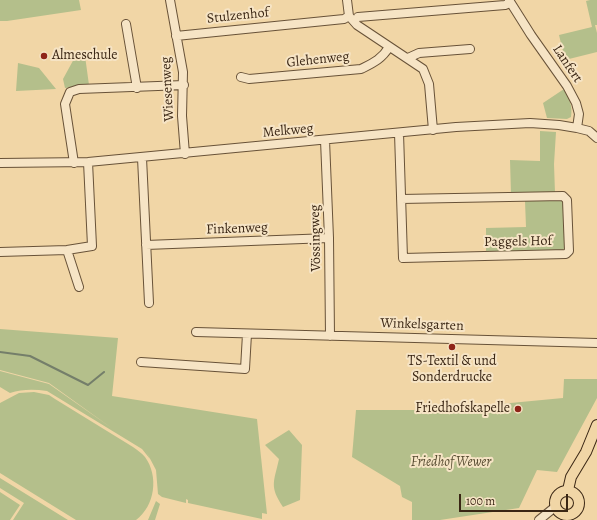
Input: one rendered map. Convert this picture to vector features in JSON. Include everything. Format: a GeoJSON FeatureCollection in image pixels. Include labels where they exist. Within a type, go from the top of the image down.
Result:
{"type":"FeatureCollection","features":[{"type":"Feature","properties":{"kind":"main road"},"geometry":{"type":"LineString","coordinates":[[568,490],[571,477],[594,442],[597,426]]}},
{"type":"Feature","properties":{"kind":"main road"},"geometry":{"type":"LineString","coordinates":[[568,490],[578,499],[579,504],[574,512],[566,515],[561,514],[555,507],[555,499],[557,495],[568,490]]}},
{"type":"Feature","properties":{"kind":"main road"},"geometry":{"type":"LineString","coordinates":[[574,512],[581,520]]}},
{"type":"Feature","properties":{"kind":"street","name":"Wiesenweg"},"geometry":{"type":"LineString","coordinates":[[170,0],[183,72],[184,85],[182,116],[185,154]]}},
{"type":"Feature","properties":{"kind":"street"},"geometry":{"type":"LineString","coordinates":[[347,0],[349,16],[357,25],[423,69],[429,84],[433,130]]}},
{"type":"Feature","properties":{"kind":"street"},"geometry":{"type":"LineString","coordinates":[[358,17],[505,4],[510,1]]}},
{"type":"Feature","properties":{"kind":"street","name":"Lanfert"},"geometry":{"type":"LineString","coordinates":[[510,1],[567,86],[576,102],[579,114],[577,128]]}},
{"type":"Feature","properties":{"kind":"street","name":"Stulzenhof"},"geometry":{"type":"LineString","coordinates":[[176,36],[344,19],[349,16]]}},
{"type":"Feature","properties":{"kind":"street"},"geometry":{"type":"LineString","coordinates":[[126,24],[137,88]]}},
{"type":"Feature","properties":{"kind":"street","name":"Glehenweg"},"geometry":{"type":"LineString","coordinates":[[241,77],[249,80],[361,69],[375,63],[389,47]]}},
{"type":"Feature","properties":{"kind":"street"},"geometry":{"type":"LineString","coordinates":[[408,58],[419,53],[470,49]]}},
{"type":"Feature","properties":{"kind":"street"},"geometry":{"type":"LineString","coordinates":[[74,163],[65,104],[70,92],[79,89],[137,88],[184,85]]}},
{"type":"Feature","properties":{"kind":"street","name":"Melkweg"},"geometry":{"type":"LineString","coordinates":[[0,163],[74,163],[142,158],[399,133],[530,123],[577,128]]}},
{"type":"Feature","properties":{"kind":"street"},"geometry":{"type":"LineString","coordinates":[[577,128],[589,131],[597,138]]}},
{"type":"Feature","properties":{"kind":"street","name":"Paggels Hof"},"geometry":{"type":"LineString","coordinates":[[399,133],[401,199],[403,258],[566,254],[569,250],[567,200],[563,196],[401,199]]}},
{"type":"Feature","properties":{"kind":"street","name":"Vössingweg"},"geometry":{"type":"LineString","coordinates":[[326,140],[330,336]]}},
{"type":"Feature","properties":{"kind":"street"},"geometry":{"type":"LineString","coordinates":[[142,158],[149,303]]}},
{"type":"Feature","properties":{"kind":"street"},"geometry":{"type":"LineString","coordinates":[[0,252],[67,250],[92,246],[88,162]]}},
{"type":"Feature","properties":{"kind":"street","name":"Finkenweg"},"geometry":{"type":"LineString","coordinates":[[146,245],[329,238]]}},
{"type":"Feature","properties":{"kind":"street"},"geometry":{"type":"LineString","coordinates":[[67,250],[79,287]]}},
{"type":"Feature","properties":{"kind":"street","name":"Winkelsgarten"},"geometry":{"type":"LineString","coordinates":[[196,332],[597,343]]}},
{"type":"Feature","properties":{"kind":"street"},"geometry":{"type":"LineString","coordinates":[[141,362],[245,369],[247,334]]}},
{"type":"Feature","properties":{"kind":"street"},"geometry":{"type":"LineString","coordinates":[[539,520],[555,507]]}},
{"type":"Feature","properties":{"kind":"green space"},"geometry":{"type":"Polygon","coordinates":[[[0,0],[79,0],[81,10],[0,21],[0,0]]]}},
{"type":"Feature","properties":{"kind":"green space"},"geometry":{"type":"Polygon","coordinates":[[[597,0],[597,25],[595,25],[597,33],[597,52],[565,60],[559,35],[592,27],[586,1],[597,0]]]}},
{"type":"Feature","properties":{"kind":"green space"},"geometry":{"type":"Polygon","coordinates":[[[85,56],[89,85],[65,88],[63,79],[75,57],[85,56]]]}},
{"type":"Feature","properties":{"kind":"green space"},"geometry":{"type":"Polygon","coordinates":[[[18,63],[39,68],[56,89],[16,91],[18,63]]]}},
{"type":"Feature","properties":{"kind":"green space"},"geometry":{"type":"Polygon","coordinates":[[[564,89],[571,106],[571,117],[567,119],[547,118],[543,103],[564,89]]]}},
{"type":"Feature","properties":{"kind":"green space"},"geometry":{"type":"Polygon","coordinates":[[[540,131],[556,132],[554,164],[555,193],[511,194],[510,160],[540,161],[540,131]]]}},
{"type":"Feature","properties":{"kind":"green space"},"geometry":{"type":"Polygon","coordinates":[[[560,200],[565,204],[566,246],[561,252],[486,254],[486,228],[526,227],[525,201],[560,200]]]}},
{"type":"Feature","properties":{"kind":"green space"},"geometry":{"type":"Polygon","coordinates":[[[0,329],[118,338],[112,396],[257,419],[267,514],[262,513],[262,519],[188,503],[188,500],[186,499],[186,503],[162,497],[158,494],[156,470],[146,451],[150,459],[142,449],[47,391],[28,390],[10,393],[0,387],[0,371],[49,384],[113,429],[49,383],[0,370],[0,329]]]}},
{"type":"Feature","properties":{"kind":"green space","name":"Friedhof Wewer"},"geometry":{"type":"Polygon","coordinates":[[[564,379],[597,379],[597,398],[557,472],[537,470],[519,508],[440,520],[412,520],[412,502],[402,497],[400,486],[352,457],[356,410],[437,410],[563,398],[564,379]]]}},
{"type":"Feature","properties":{"kind":"green space"},"geometry":{"type":"Polygon","coordinates":[[[34,392],[49,395],[133,447],[145,457],[152,473],[153,490],[147,507],[136,520],[76,520],[0,473],[0,403],[19,393],[34,392]]]}},
{"type":"Feature","properties":{"kind":"green space"},"geometry":{"type":"Polygon","coordinates":[[[289,430],[302,445],[300,500],[283,507],[274,489],[274,479],[279,459],[265,445],[289,430]]]}},
{"type":"Feature","properties":{"kind":"green space"},"geometry":{"type":"Polygon","coordinates":[[[0,478],[68,520],[13,520],[24,503],[0,488],[0,478]]]}},
{"type":"Feature","properties":{"kind":"green space"},"geometry":{"type":"Polygon","coordinates":[[[0,492],[20,505],[10,520],[0,520],[0,492]]]}},
{"type":"Feature","properties":{"kind":"green space"},"geometry":{"type":"Polygon","coordinates":[[[156,501],[160,504],[155,520],[148,520],[156,501]]]}},
{"type":"Feature","properties":{"kind":"waterway"},"geometry":{"type":"LineString","coordinates":[[0,352],[30,356],[88,385],[104,372]]}},
{"type":"Feature","properties":{"kind":"place","name":"Almeschule"},"geometry":{"type":"Point","coordinates":[44,56]}},
{"type":"Feature","properties":{"kind":"place","name":"TS-Textil & und Sonderdrucke"},"geometry":{"type":"Point","coordinates":[452,347]}},
{"type":"Feature","properties":{"kind":"place","name":"Friedhofskapelle"},"geometry":{"type":"Point","coordinates":[518,409]}}]}
